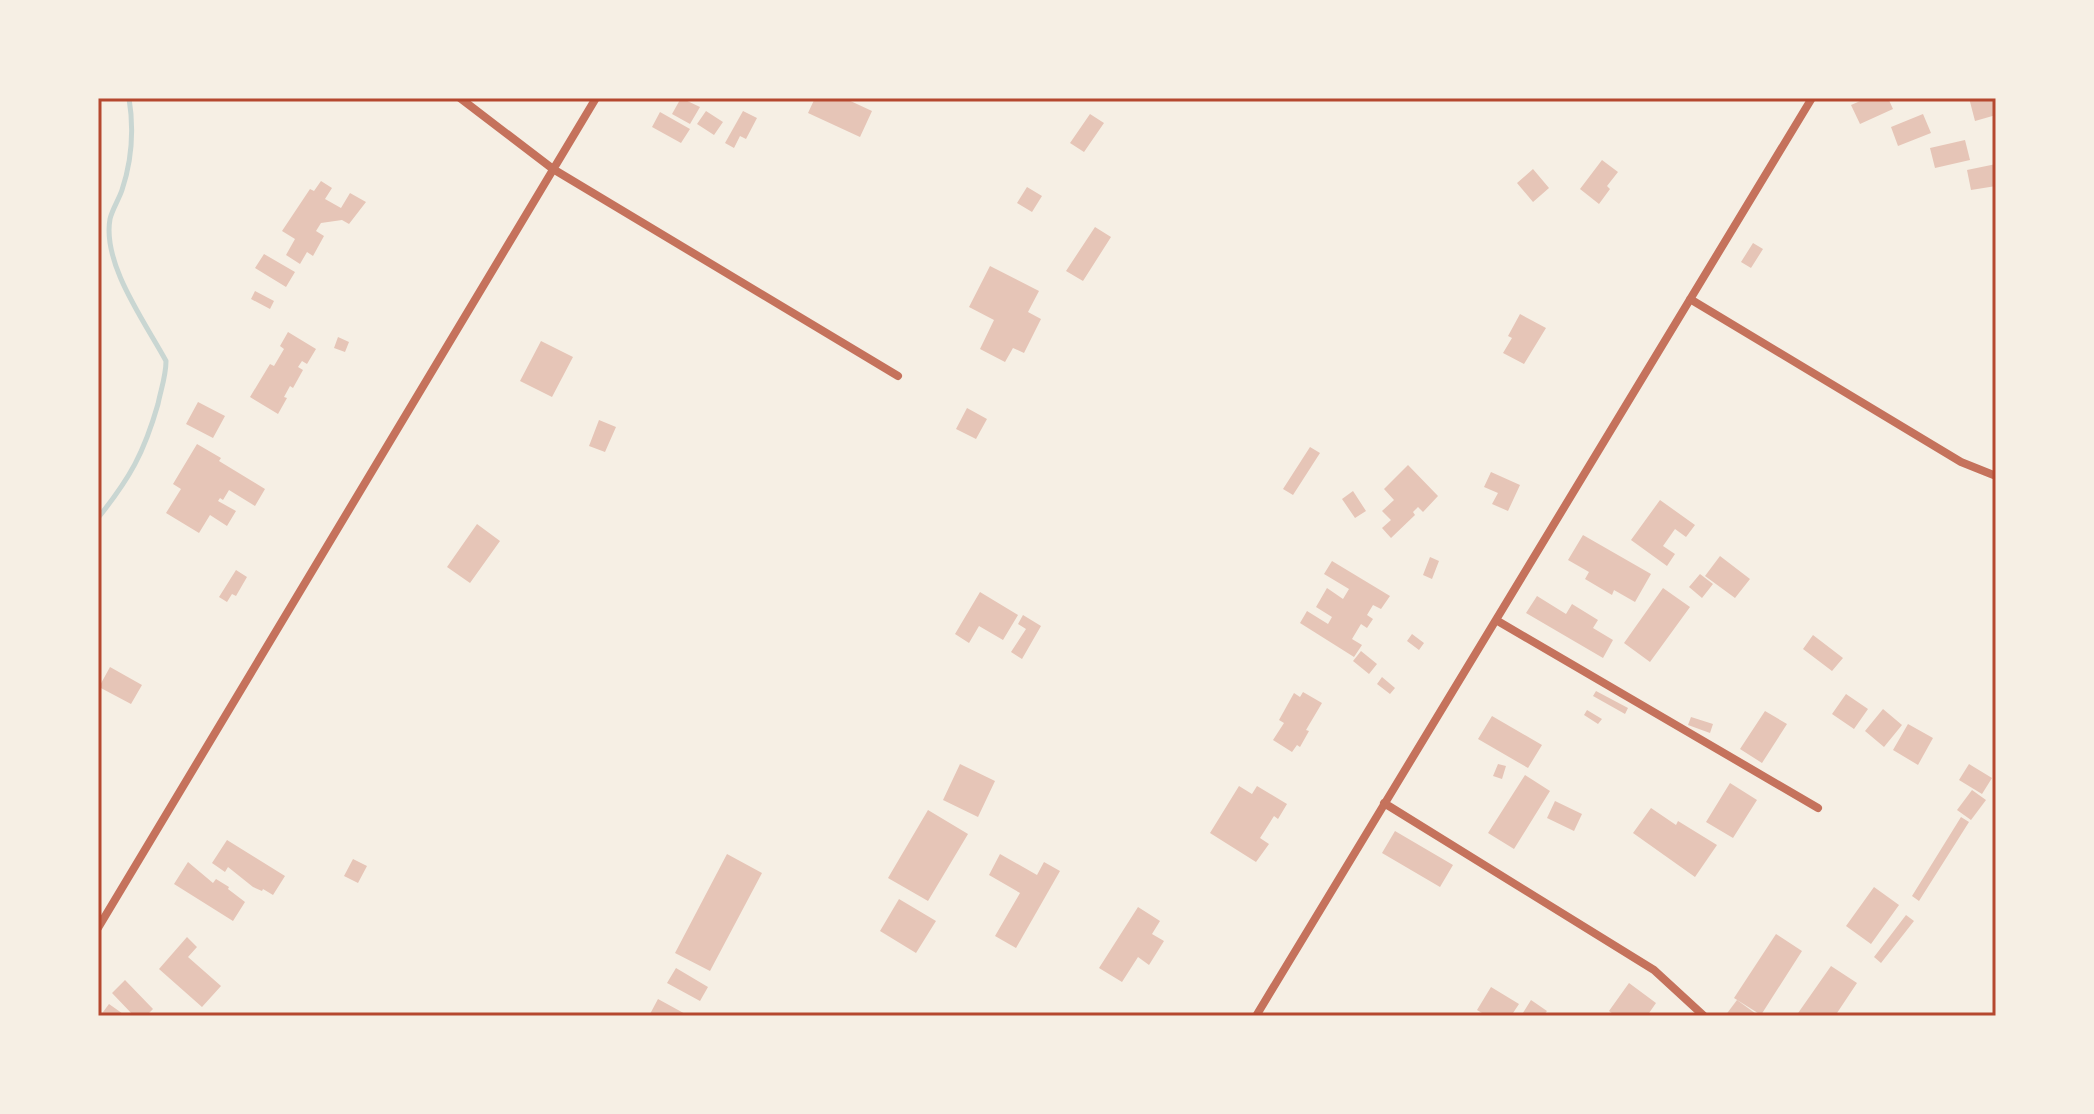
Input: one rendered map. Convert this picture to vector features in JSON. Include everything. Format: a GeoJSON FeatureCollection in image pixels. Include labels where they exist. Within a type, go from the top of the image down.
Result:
{"type":"FeatureCollection","features":[{"type":"Feature","properties":{"kind":"street"},"geometry":{"type":"LineString","coordinates":[[460,98],[553,169],[898,376]]}},
{"type":"Feature","properties":{"kind":"street"},"geometry":{"type":"LineString","coordinates":[[98,928],[596,98]]}},
{"type":"Feature","properties":{"kind":"street"},"geometry":{"type":"LineString","coordinates":[[1256,1016],[1812,98]]}},
{"type":"Feature","properties":{"kind":"street"},"geometry":{"type":"LineString","coordinates":[[1690,299],[1961,462],[1996,476]]}},
{"type":"Feature","properties":{"kind":"street"},"geometry":{"type":"LineString","coordinates":[[1496,620],[1818,808]]}},
{"type":"Feature","properties":{"kind":"street"},"geometry":{"type":"LineString","coordinates":[[1384,803],[1654,970],[1704,1016]]}},
{"type":"Feature","properties":{"kind":"building"},"geometry":{"type":"Polygon","coordinates":[[[681,98],[700,107],[690,124],[672,114],[681,98]]]}},
{"type":"Feature","properties":{"kind":"building"},"geometry":{"type":"Polygon","coordinates":[[[815,98],[844,98],[872,111],[860,137],[808,113],[815,98]]]}},
{"type":"Feature","properties":{"kind":"building"},"geometry":{"type":"Polygon","coordinates":[[[1867,98],[1888,98],[1893,109],[1860,124],[1851,105],[1867,98]]]}},
{"type":"Feature","properties":{"kind":"building"},"geometry":{"type":"Polygon","coordinates":[[[1969,98],[1994,98],[1996,115],[1975,121],[1969,98]]]}},
{"type":"Feature","properties":{"kind":"building"},"geometry":{"type":"Polygon","coordinates":[[[706,111],[723,122],[714,135],[697,124],[706,111]]]}},
{"type":"Feature","properties":{"kind":"building"},"geometry":{"type":"Polygon","coordinates":[[[743,111],[757,118],[746,139],[740,136],[734,148],[725,143],[743,111]]]}},
{"type":"Feature","properties":{"kind":"building"},"geometry":{"type":"Polygon","coordinates":[[[660,112],[690,129],[681,143],[652,127],[660,112]]]}},
{"type":"Feature","properties":{"kind":"building"},"geometry":{"type":"Polygon","coordinates":[[[1090,114],[1104,123],[1084,152],[1070,143],[1090,114]]]}},
{"type":"Feature","properties":{"kind":"building"},"geometry":{"type":"Polygon","coordinates":[[[1923,114],[1931,133],[1898,146],[1891,127],[1923,114]]]}},
{"type":"Feature","properties":{"kind":"building"},"geometry":{"type":"Polygon","coordinates":[[[1965,140],[1970,160],[1935,168],[1930,148],[1965,140]]]}},
{"type":"Feature","properties":{"kind":"building"},"geometry":{"type":"Polygon","coordinates":[[[1602,160],[1618,172],[1599,204],[1580,189],[1602,160]]]}},
{"type":"Feature","properties":{"kind":"building"},"geometry":{"type":"Polygon","coordinates":[[[1996,164],[1996,186],[1971,190],[1967,170],[1996,164]]]}},
{"type":"Feature","properties":{"kind":"building"},"geometry":{"type":"Polygon","coordinates":[[[1533,169],[1549,188],[1533,202],[1517,183],[1533,169]]]}},
{"type":"Feature","properties":{"kind":"building"},"geometry":{"type":"Polygon","coordinates":[[[321,181],[332,188],[325,199],[341,208],[350,193],[366,202],[349,224],[342,220],[321,223],[316,231],[324,236],[313,256],[307,252],[300,264],[286,255],[295,239],[282,231],[310,189],[314,191],[321,181]]]}},
{"type":"Feature","properties":{"kind":"building"},"geometry":{"type":"Polygon","coordinates":[[[1027,187],[1042,196],[1032,212],[1017,203],[1027,187]]]}},
{"type":"Feature","properties":{"kind":"building"},"geometry":{"type":"Polygon","coordinates":[[[1095,227],[1111,237],[1083,281],[1066,271],[1095,227]]]}},
{"type":"Feature","properties":{"kind":"building"},"geometry":{"type":"Polygon","coordinates":[[[1753,243],[1763,249],[1751,268],[1741,262],[1753,243]]]}},
{"type":"Feature","properties":{"kind":"building"},"geometry":{"type":"Polygon","coordinates":[[[264,254],[295,272],[286,287],[255,268],[264,254]]]}},
{"type":"Feature","properties":{"kind":"building"},"geometry":{"type":"Polygon","coordinates":[[[990,266],[1039,291],[1028,312],[1041,319],[1024,353],[1013,348],[1005,362],[980,349],[994,320],[969,307],[990,266]]]}},
{"type":"Feature","properties":{"kind":"building"},"geometry":{"type":"Polygon","coordinates":[[[255,291],[274,301],[270,309],[251,299],[255,291]]]}},
{"type":"Feature","properties":{"kind":"building"},"geometry":{"type":"Polygon","coordinates":[[[1520,314],[1546,328],[1524,364],[1503,353],[1520,314]]]}},
{"type":"Feature","properties":{"kind":"building"},"geometry":{"type":"Polygon","coordinates":[[[288,332],[316,349],[307,364],[302,361],[298,367],[303,370],[293,388],[290,386],[278,414],[250,397],[270,364],[274,366],[284,349],[280,346],[288,332]]]}},
{"type":"Feature","properties":{"kind":"building"},"geometry":{"type":"Polygon","coordinates":[[[338,337],[349,342],[345,352],[334,348],[338,337]]]}},
{"type":"Feature","properties":{"kind":"building"},"geometry":{"type":"Polygon","coordinates":[[[541,341],[573,357],[552,397],[520,381],[541,341]]]}},
{"type":"Feature","properties":{"kind":"building"},"geometry":{"type":"Polygon","coordinates":[[[198,402],[225,416],[213,438],[186,424],[198,402]]]}},
{"type":"Feature","properties":{"kind":"building"},"geometry":{"type":"Polygon","coordinates":[[[967,408],[987,419],[976,439],[956,429],[967,408]]]}},
{"type":"Feature","properties":{"kind":"building"},"geometry":{"type":"Polygon","coordinates":[[[599,420],[616,427],[605,452],[589,446],[599,420]]]}},
{"type":"Feature","properties":{"kind":"building"},"geometry":{"type":"Polygon","coordinates":[[[197,444],[265,489],[255,506],[229,490],[223,500],[220,498],[218,501],[236,511],[227,526],[210,515],[199,533],[166,513],[181,489],[173,484],[197,444]]]}},
{"type":"Feature","properties":{"kind":"building"},"geometry":{"type":"Polygon","coordinates":[[[1310,447],[1320,453],[1293,495],[1283,489],[1310,447]]]}},
{"type":"Feature","properties":{"kind":"building"},"geometry":{"type":"Polygon","coordinates":[[[1408,465],[1438,496],[1423,512],[1418,507],[1413,512],[1415,515],[1391,538],[1382,528],[1391,520],[1382,511],[1394,500],[1384,489],[1408,465]]]}},
{"type":"Feature","properties":{"kind":"building"},"geometry":{"type":"Polygon","coordinates":[[[1491,472],[1520,485],[1508,511],[1492,504],[1498,493],[1484,487],[1491,472]]]}},
{"type":"Feature","properties":{"kind":"building"},"geometry":{"type":"Polygon","coordinates":[[[1353,491],[1366,511],[1355,518],[1342,499],[1353,491]]]}},
{"type":"Feature","properties":{"kind":"building"},"geometry":{"type":"Polygon","coordinates":[[[1660,500],[1695,525],[1686,537],[1675,529],[1663,546],[1675,554],[1667,566],[1631,540],[1660,500]]]}},
{"type":"Feature","properties":{"kind":"building"},"geometry":{"type":"Polygon","coordinates":[[[477,524],[500,541],[470,583],[447,567],[477,524]]]}},
{"type":"Feature","properties":{"kind":"building"},"geometry":{"type":"Polygon","coordinates":[[[1583,535],[1651,574],[1635,602],[1614,590],[1612,595],[1585,579],[1589,572],[1568,560],[1583,535]]]}},
{"type":"Feature","properties":{"kind":"building"},"geometry":{"type":"Polygon","coordinates":[[[1720,556],[1750,579],[1735,598],[1705,576],[1720,556]]]}},
{"type":"Feature","properties":{"kind":"building"},"geometry":{"type":"Polygon","coordinates":[[[1430,557],[1439,561],[1432,579],[1423,575],[1430,557]]]}},
{"type":"Feature","properties":{"kind":"building"},"geometry":{"type":"Polygon","coordinates":[[[1332,561],[1390,596],[1381,609],[1373,605],[1367,615],[1373,619],[1367,628],[1361,624],[1352,639],[1362,645],[1354,657],[1300,623],[1307,611],[1328,624],[1332,617],[1316,607],[1327,588],[1343,599],[1349,589],[1324,574],[1332,561]]]}},
{"type":"Feature","properties":{"kind":"building"},"geometry":{"type":"Polygon","coordinates":[[[236,570],[247,577],[236,596],[232,594],[227,602],[219,597],[236,570]]]}},
{"type":"Feature","properties":{"kind":"building"},"geometry":{"type":"Polygon","coordinates":[[[1700,574],[1713,584],[1702,598],[1689,587],[1700,574]]]}},
{"type":"Feature","properties":{"kind":"building"},"geometry":{"type":"Polygon","coordinates":[[[1663,588],[1690,607],[1650,662],[1624,643],[1663,588]]]}},
{"type":"Feature","properties":{"kind":"building"},"geometry":{"type":"Polygon","coordinates":[[[980,592],[1018,615],[1003,640],[979,626],[969,643],[955,634],[980,592]]]}},
{"type":"Feature","properties":{"kind":"building"},"geometry":{"type":"Polygon","coordinates":[[[1537,596],[1566,614],[1572,604],[1598,620],[1593,628],[1613,640],[1603,658],[1526,613],[1537,596]]]}},
{"type":"Feature","properties":{"kind":"building"},"geometry":{"type":"Polygon","coordinates":[[[1023,615],[1041,626],[1022,659],[1011,652],[1026,629],[1018,624],[1023,615]]]}},
{"type":"Feature","properties":{"kind":"building"},"geometry":{"type":"Polygon","coordinates":[[[1412,634],[1424,643],[1419,650],[1407,641],[1412,634]]]}},
{"type":"Feature","properties":{"kind":"building"},"geometry":{"type":"Polygon","coordinates":[[[1813,635],[1843,658],[1832,671],[1803,649],[1813,635]]]}},
{"type":"Feature","properties":{"kind":"building"},"geometry":{"type":"Polygon","coordinates":[[[1361,651],[1377,664],[1369,674],[1353,661],[1361,651]]]}},
{"type":"Feature","properties":{"kind":"building"},"geometry":{"type":"Polygon","coordinates":[[[110,667],[142,685],[131,704],[99,687],[110,667]]]}},
{"type":"Feature","properties":{"kind":"building"},"geometry":{"type":"Polygon","coordinates":[[[1382,677],[1395,688],[1390,694],[1377,684],[1382,677]]]}},
{"type":"Feature","properties":{"kind":"building"},"geometry":{"type":"Polygon","coordinates":[[[1596,691],[1628,708],[1625,714],[1593,696],[1596,691]]]}},
{"type":"Feature","properties":{"kind":"building"},"geometry":{"type":"Polygon","coordinates":[[[1303,692],[1322,703],[1300,747],[1297,745],[1292,752],[1273,740],[1284,723],[1279,720],[1294,693],[1300,697],[1303,692]]]}},
{"type":"Feature","properties":{"kind":"building"},"geometry":{"type":"Polygon","coordinates":[[[1846,694],[1868,709],[1854,729],[1832,714],[1846,694]]]}},
{"type":"Feature","properties":{"kind":"building"},"geometry":{"type":"Polygon","coordinates":[[[1883,709],[1902,725],[1884,747],[1865,731],[1883,709]]]}},
{"type":"Feature","properties":{"kind":"building"},"geometry":{"type":"Polygon","coordinates":[[[1587,710],[1602,719],[1598,724],[1584,715],[1587,710]]]}},
{"type":"Feature","properties":{"kind":"building"},"geometry":{"type":"Polygon","coordinates":[[[1765,711],[1787,724],[1762,763],[1740,749],[1765,711]]]}},
{"type":"Feature","properties":{"kind":"building"},"geometry":{"type":"Polygon","coordinates":[[[1492,716],[1542,745],[1528,768],[1478,739],[1492,716]]]}},
{"type":"Feature","properties":{"kind":"building"},"geometry":{"type":"Polygon","coordinates":[[[1691,717],[1713,724],[1710,733],[1688,725],[1691,717]]]}},
{"type":"Feature","properties":{"kind":"building"},"geometry":{"type":"Polygon","coordinates":[[[1908,724],[1933,738],[1918,765],[1893,750],[1908,724]]]}},
{"type":"Feature","properties":{"kind":"building"},"geometry":{"type":"Polygon","coordinates":[[[960,764],[995,781],[978,817],[943,800],[960,764]]]}},
{"type":"Feature","properties":{"kind":"building"},"geometry":{"type":"Polygon","coordinates":[[[1498,764],[1506,766],[1502,779],[1493,776],[1498,764]]]}},
{"type":"Feature","properties":{"kind":"building"},"geometry":{"type":"Polygon","coordinates":[[[1969,764],[1992,778],[1982,794],[1959,780],[1969,764]]]}},
{"type":"Feature","properties":{"kind":"building"},"geometry":{"type":"Polygon","coordinates":[[[1525,775],[1550,791],[1514,849],[1488,833],[1525,775]]]}},
{"type":"Feature","properties":{"kind":"building"},"geometry":{"type":"Polygon","coordinates":[[[1730,783],[1757,800],[1733,838],[1706,822],[1730,783]]]}},
{"type":"Feature","properties":{"kind":"building"},"geometry":{"type":"Polygon","coordinates":[[[1239,786],[1252,794],[1257,786],[1287,804],[1278,819],[1274,816],[1260,838],[1269,844],[1256,862],[1210,833],[1239,786]]]}},
{"type":"Feature","properties":{"kind":"building"},"geometry":{"type":"Polygon","coordinates":[[[1972,790],[1986,800],[1971,820],[1957,810],[1972,790]]]}},
{"type":"Feature","properties":{"kind":"building"},"geometry":{"type":"Polygon","coordinates":[[[1555,801],[1582,814],[1574,831],[1547,818],[1555,801]]]}},
{"type":"Feature","properties":{"kind":"building"},"geometry":{"type":"Polygon","coordinates":[[[1651,808],[1676,825],[1678,821],[1717,845],[1695,877],[1633,833],[1651,808]]]}},
{"type":"Feature","properties":{"kind":"building"},"geometry":{"type":"Polygon","coordinates":[[[928,810],[968,834],[928,901],[888,878],[928,810]]]}},
{"type":"Feature","properties":{"kind":"building"},"geometry":{"type":"Polygon","coordinates":[[[1961,817],[1969,822],[1919,901],[1912,896],[1961,817]]]}},
{"type":"Feature","properties":{"kind":"building"},"geometry":{"type":"Polygon","coordinates":[[[1395,831],[1453,865],[1440,887],[1382,853],[1395,831]]]}},
{"type":"Feature","properties":{"kind":"building"},"geometry":{"type":"Polygon","coordinates":[[[227,840],[285,876],[273,895],[253,887],[228,867],[225,872],[212,863],[227,840]]]}},
{"type":"Feature","properties":{"kind":"building"},"geometry":{"type":"Polygon","coordinates":[[[727,854],[762,873],[710,971],[675,953],[727,854]]]}},
{"type":"Feature","properties":{"kind":"building"},"geometry":{"type":"Polygon","coordinates":[[[1000,854],[1037,875],[1044,862],[1060,871],[1016,948],[995,936],[1020,893],[989,875],[1000,854]]]}},
{"type":"Feature","properties":{"kind":"building"},"geometry":{"type":"Polygon","coordinates":[[[353,859],[367,866],[358,883],[344,876],[353,859]]]}},
{"type":"Feature","properties":{"kind":"building"},"geometry":{"type":"Polygon","coordinates":[[[188,862],[213,883],[216,879],[229,887],[245,902],[233,921],[174,884],[188,862]]]}},
{"type":"Feature","properties":{"kind":"building"},"geometry":{"type":"Polygon","coordinates":[[[1874,887],[1899,905],[1871,944],[1846,926],[1874,887]]]}},
{"type":"Feature","properties":{"kind":"building"},"geometry":{"type":"Polygon","coordinates":[[[899,899],[936,921],[916,953],[880,931],[899,899]]]}},
{"type":"Feature","properties":{"kind":"building"},"geometry":{"type":"Polygon","coordinates":[[[1138,907],[1160,921],[1152,934],[1164,941],[1149,965],[1138,957],[1122,982],[1099,968],[1138,907]]]}},
{"type":"Feature","properties":{"kind":"building"},"geometry":{"type":"Polygon","coordinates":[[[1906,915],[1914,921],[1881,963],[1874,957],[1906,915]]]}},
{"type":"Feature","properties":{"kind":"building"},"geometry":{"type":"Polygon","coordinates":[[[1776,934],[1802,951],[1761,1015],[1734,998],[1776,934]]]}},
{"type":"Feature","properties":{"kind":"building"},"geometry":{"type":"Polygon","coordinates":[[[187,937],[197,947],[188,957],[221,986],[202,1007],[159,969],[187,937]]]}},
{"type":"Feature","properties":{"kind":"building"},"geometry":{"type":"Polygon","coordinates":[[[1831,966],[1857,983],[1835,1016],[1796,1016],[1831,966]]]}},
{"type":"Feature","properties":{"kind":"building"},"geometry":{"type":"Polygon","coordinates":[[[676,968],[708,987],[700,1001],[667,983],[676,968]]]}},
{"type":"Feature","properties":{"kind":"building"},"geometry":{"type":"Polygon","coordinates":[[[125,980],[153,1009],[146,1016],[134,1016],[112,993],[125,980]]]}},
{"type":"Feature","properties":{"kind":"building"},"geometry":{"type":"Polygon","coordinates":[[[1629,983],[1656,1003],[1647,1016],[1616,1016],[1609,1011],[1629,983]]]}},
{"type":"Feature","properties":{"kind":"building"},"geometry":{"type":"Polygon","coordinates":[[[1491,987],[1519,1004],[1511,1016],[1487,1016],[1477,1010],[1491,987]]]}},
{"type":"Feature","properties":{"kind":"building"},"geometry":{"type":"Polygon","coordinates":[[[658,999],[689,1016],[650,1014],[658,999]]]}},
{"type":"Feature","properties":{"kind":"building"},"geometry":{"type":"Polygon","coordinates":[[[1531,1000],[1547,1011],[1543,1016],[1521,1016],[1531,1000]]]}},
{"type":"Feature","properties":{"kind":"building"},"geometry":{"type":"Polygon","coordinates":[[[1737,1000],[1759,1016],[1725,1016],[1737,1000]]]}},
{"type":"Feature","properties":{"kind":"building"},"geometry":{"type":"Polygon","coordinates":[[[109,1004],[126,1016],[100,1016],[109,1004]]]}},
{"type":"Feature","properties":{"kind":"waterway"},"geometry":{"type":"LineString","coordinates":[[98,518],[119,490],[141,451],[158,404],[166,367],[166,361],[127,292],[112,255],[109,236],[110,219],[122,190],[130,156],[129,98]]}}]}
